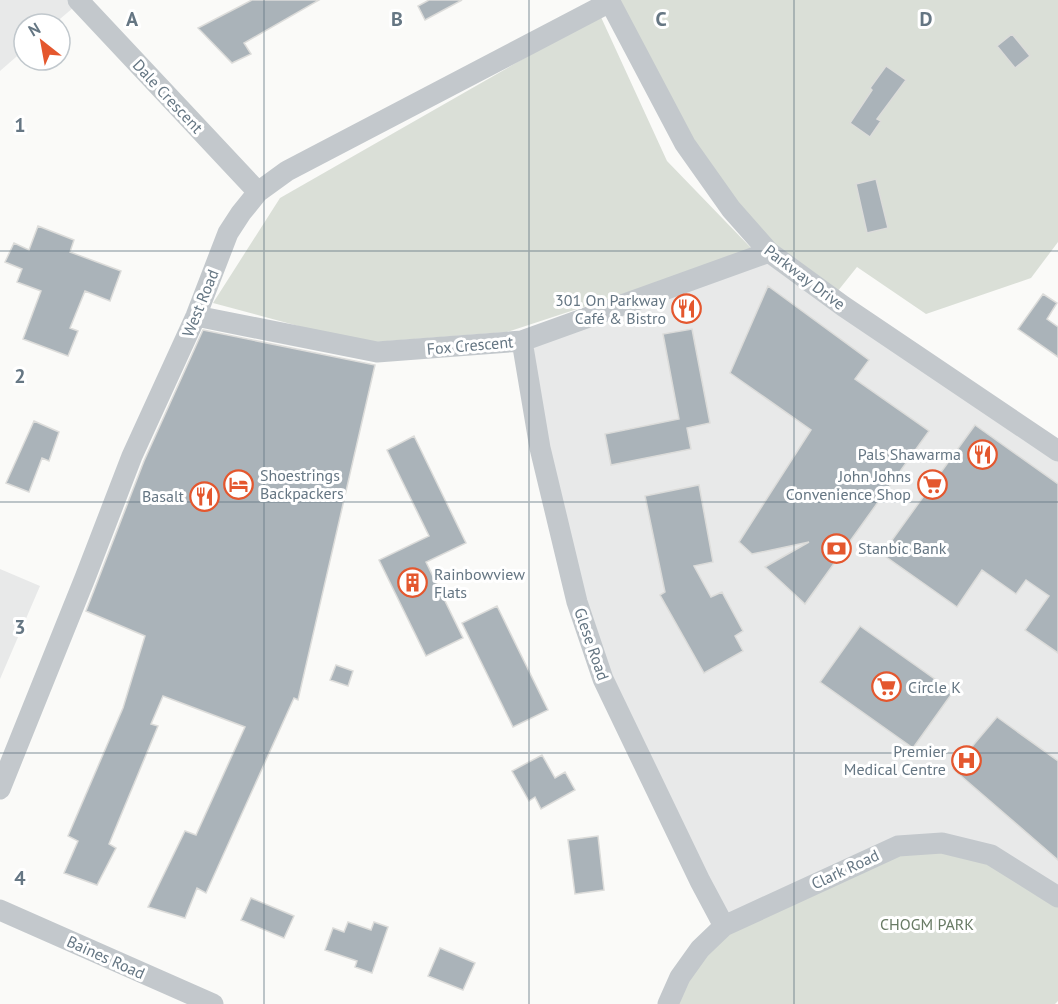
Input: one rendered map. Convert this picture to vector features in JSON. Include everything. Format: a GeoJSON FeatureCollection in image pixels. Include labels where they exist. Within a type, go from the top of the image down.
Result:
{"type":"FeatureCollection","features":[{"type":"Feature","properties":{"kind":"street","name":"Dale Crescent"},"geometry":{"type":"LineString","coordinates":[[78,0],[258,192]]}},
{"type":"Feature","properties":{"kind":"street","name":"West Road"},"geometry":{"type":"LineString","coordinates":[[0,789],[132,456],[196,316],[228,233],[240,213],[258,192],[287,171],[609,1]]}},
{"type":"Feature","properties":{"kind":"street","name":"Parkway Drive"},"geometry":{"type":"LineString","coordinates":[[609,1],[685,144],[731,209],[769,252],[843,306],[1058,451]]}},
{"type":"Feature","properties":{"kind":"street","name":"Fox Crescent"},"geometry":{"type":"LineString","coordinates":[[196,316],[377,352],[522,341],[769,252]]}},
{"type":"Feature","properties":{"kind":"street","name":"Glese Road"},"geometry":{"type":"LineString","coordinates":[[522,341],[540,448],[577,602],[603,679],[724,926]]}},
{"type":"Feature","properties":{"kind":"street","name":"Clark Road"},"geometry":{"type":"LineString","coordinates":[[668,1004],[681,977],[700,949],[724,926],[898,846],[942,843],[991,855],[1058,897]]}},
{"type":"Feature","properties":{"kind":"street","name":"Baines Road"},"geometry":{"type":"LineString","coordinates":[[0,910],[213,1004]]}},
{"type":"Feature","properties":{"kind":"shaded area"},"geometry":{"type":"Polygon","coordinates":[[[0,0],[78,0],[80,2],[68,12],[12,12],[12,60],[0,71],[0,0]]]}},
{"type":"Feature","properties":{"kind":"shaded area"},"geometry":{"type":"Polygon","coordinates":[[[769,252],[1058,451],[1058,897],[724,926],[603,679],[522,341],[769,252]]]}},
{"type":"Feature","properties":{"kind":"shaded area"},"geometry":{"type":"Polygon","coordinates":[[[0,569],[40,586],[0,679],[0,569]]]}},
{"type":"Feature","properties":{"kind":"green space"},"geometry":{"type":"Polygon","coordinates":[[[609,0],[1058,0],[1058,242],[1031,278],[926,314],[857,267],[837,292],[766,247],[680,131],[609,0]]]}},
{"type":"Feature","properties":{"kind":"green space"},"geometry":{"type":"Polygon","coordinates":[[[600,15],[667,161],[754,251],[507,332],[361,343],[213,303],[280,198],[600,15]]]}},
{"type":"Feature","properties":{"kind":"green space","name":"CHOGM PARK"},"geometry":{"type":"Polygon","coordinates":[[[942,843],[1058,897],[1058,1001],[1055,1004],[665,1004],[700,949],[844,870],[942,843]]]}},
{"type":"Feature","properties":{"kind":"building"},"geometry":{"type":"Polygon","coordinates":[[[252,0],[319,0],[244,43],[251,54],[232,63],[198,28],[252,0]]]}},
{"type":"Feature","properties":{"kind":"building"},"geometry":{"type":"Polygon","coordinates":[[[429,0],[462,0],[425,20],[418,6],[429,0]]]}},
{"type":"Feature","properties":{"kind":"building"},"geometry":{"type":"Polygon","coordinates":[[[1012,34],[1030,56],[1015,68],[997,46],[1012,34]]]}},
{"type":"Feature","properties":{"kind":"building"},"geometry":{"type":"Polygon","coordinates":[[[886,66],[906,80],[877,119],[881,121],[870,137],[850,123],[886,66]]]}},
{"type":"Feature","properties":{"kind":"building"},"geometry":{"type":"Polygon","coordinates":[[[876,179],[888,228],[867,233],[856,184],[876,179]]]}},
{"type":"Feature","properties":{"kind":"building"},"geometry":{"type":"Polygon","coordinates":[[[38,226],[74,240],[70,252],[121,271],[110,301],[85,291],[70,328],[78,331],[68,356],[23,339],[41,291],[17,282],[22,269],[5,262],[14,243],[29,250],[38,226]]]}},
{"type":"Feature","properties":{"kind":"building"},"geometry":{"type":"Polygon","coordinates":[[[768,286],[869,360],[855,379],[929,431],[805,604],[765,567],[809,542],[752,554],[739,542],[811,430],[730,373],[768,286]]]}},
{"type":"Feature","properties":{"kind":"building"},"geometry":{"type":"Polygon","coordinates":[[[1043,294],[1057,303],[1047,319],[1058,327],[1058,357],[1018,329],[1043,294]]]}},
{"type":"Feature","properties":{"kind":"building"},"geometry":{"type":"Polygon","coordinates":[[[692,329],[710,423],[687,428],[691,449],[611,465],[605,434],[679,419],[663,334],[692,329]]]}},
{"type":"Feature","properties":{"kind":"building","name":"Shoestrings Backpackers"},"geometry":{"type":"Polygon","coordinates":[[[203,330],[375,365],[298,700],[294,698],[206,893],[197,888],[185,918],[148,907],[185,831],[196,835],[245,727],[163,696],[151,724],[158,726],[109,844],[116,848],[97,885],[64,873],[78,841],[68,836],[123,708],[145,636],[86,611],[144,461],[203,330]]]}},
{"type":"Feature","properties":{"kind":"building"},"geometry":{"type":"Polygon","coordinates":[[[34,421],[59,432],[49,461],[42,458],[29,492],[6,483],[34,421]]]}},
{"type":"Feature","properties":{"kind":"building"},"geometry":{"type":"Polygon","coordinates":[[[975,425],[1058,484],[1058,653],[1025,630],[1049,596],[1026,580],[1016,594],[982,570],[957,607],[882,554],[975,425]]]}},
{"type":"Feature","properties":{"kind":"building","name":"Rainbowview Flats"},"geometry":{"type":"Polygon","coordinates":[[[414,436],[466,543],[426,562],[463,638],[426,656],[379,560],[429,536],[387,450],[414,436]]]}},
{"type":"Feature","properties":{"kind":"building"},"geometry":{"type":"Polygon","coordinates":[[[699,485],[713,562],[694,566],[711,597],[722,592],[743,631],[735,636],[743,651],[704,673],[660,595],[665,592],[645,496],[699,485]]]}},
{"type":"Feature","properties":{"kind":"building"},"geometry":{"type":"Polygon","coordinates":[[[497,606],[548,710],[513,727],[462,623],[497,606]]]}},
{"type":"Feature","properties":{"kind":"building","name":"Circle K"},"geometry":{"type":"Polygon","coordinates":[[[860,626],[953,692],[913,748],[820,682],[860,626]]]}},
{"type":"Feature","properties":{"kind":"building"},"geometry":{"type":"Polygon","coordinates":[[[336,665],[353,671],[348,686],[330,680],[336,665]]]}},
{"type":"Feature","properties":{"kind":"building"},"geometry":{"type":"Polygon","coordinates":[[[997,717],[1058,761],[1058,860],[953,769],[997,717]]]}},
{"type":"Feature","properties":{"kind":"building"},"geometry":{"type":"Polygon","coordinates":[[[542,755],[555,778],[565,772],[575,790],[541,809],[535,797],[529,801],[512,771],[542,755]]]}},
{"type":"Feature","properties":{"kind":"building"},"geometry":{"type":"Polygon","coordinates":[[[598,836],[604,890],[575,894],[568,840],[598,836]]]}},
{"type":"Feature","properties":{"kind":"building"},"geometry":{"type":"Polygon","coordinates":[[[251,898],[294,916],[284,938],[241,920],[251,898]]]}},
{"type":"Feature","properties":{"kind":"building"},"geometry":{"type":"Polygon","coordinates":[[[348,922],[371,930],[374,922],[388,927],[372,973],[355,967],[357,961],[325,950],[333,928],[344,932],[348,922]]]}},
{"type":"Feature","properties":{"kind":"building"},"geometry":{"type":"Polygon","coordinates":[[[440,948],[475,963],[463,990],[428,976],[440,948]]]}},
{"type":"Feature","properties":{"kind":"place","name":"301 On Parkway Café & Bistro"},"geometry":{"type":"Point","coordinates":[687,309]}},
{"type":"Feature","properties":{"kind":"place","name":"Pals Shawarma"},"geometry":{"type":"Point","coordinates":[982,454]}},
{"type":"Feature","properties":{"kind":"place","name":"Shoestrings Backpackers"},"geometry":{"type":"Point","coordinates":[239,484]}},
{"type":"Feature","properties":{"kind":"place","name":"John Johns Convenience Shop"},"geometry":{"type":"Point","coordinates":[932,485]}},
{"type":"Feature","properties":{"kind":"place","name":"Basalt"},"geometry":{"type":"Point","coordinates":[205,496]}},
{"type":"Feature","properties":{"kind":"place","name":"Stanbic Bank"},"geometry":{"type":"Point","coordinates":[837,548]}},
{"type":"Feature","properties":{"kind":"place","name":"Rainbowview Flats"},"geometry":{"type":"Point","coordinates":[413,583]}},
{"type":"Feature","properties":{"kind":"place","name":"Circle K"},"geometry":{"type":"Point","coordinates":[887,687]}},
{"type":"Feature","properties":{"kind":"place","name":"Premier Medical Centre"},"geometry":{"type":"Point","coordinates":[967,760]}}]}
